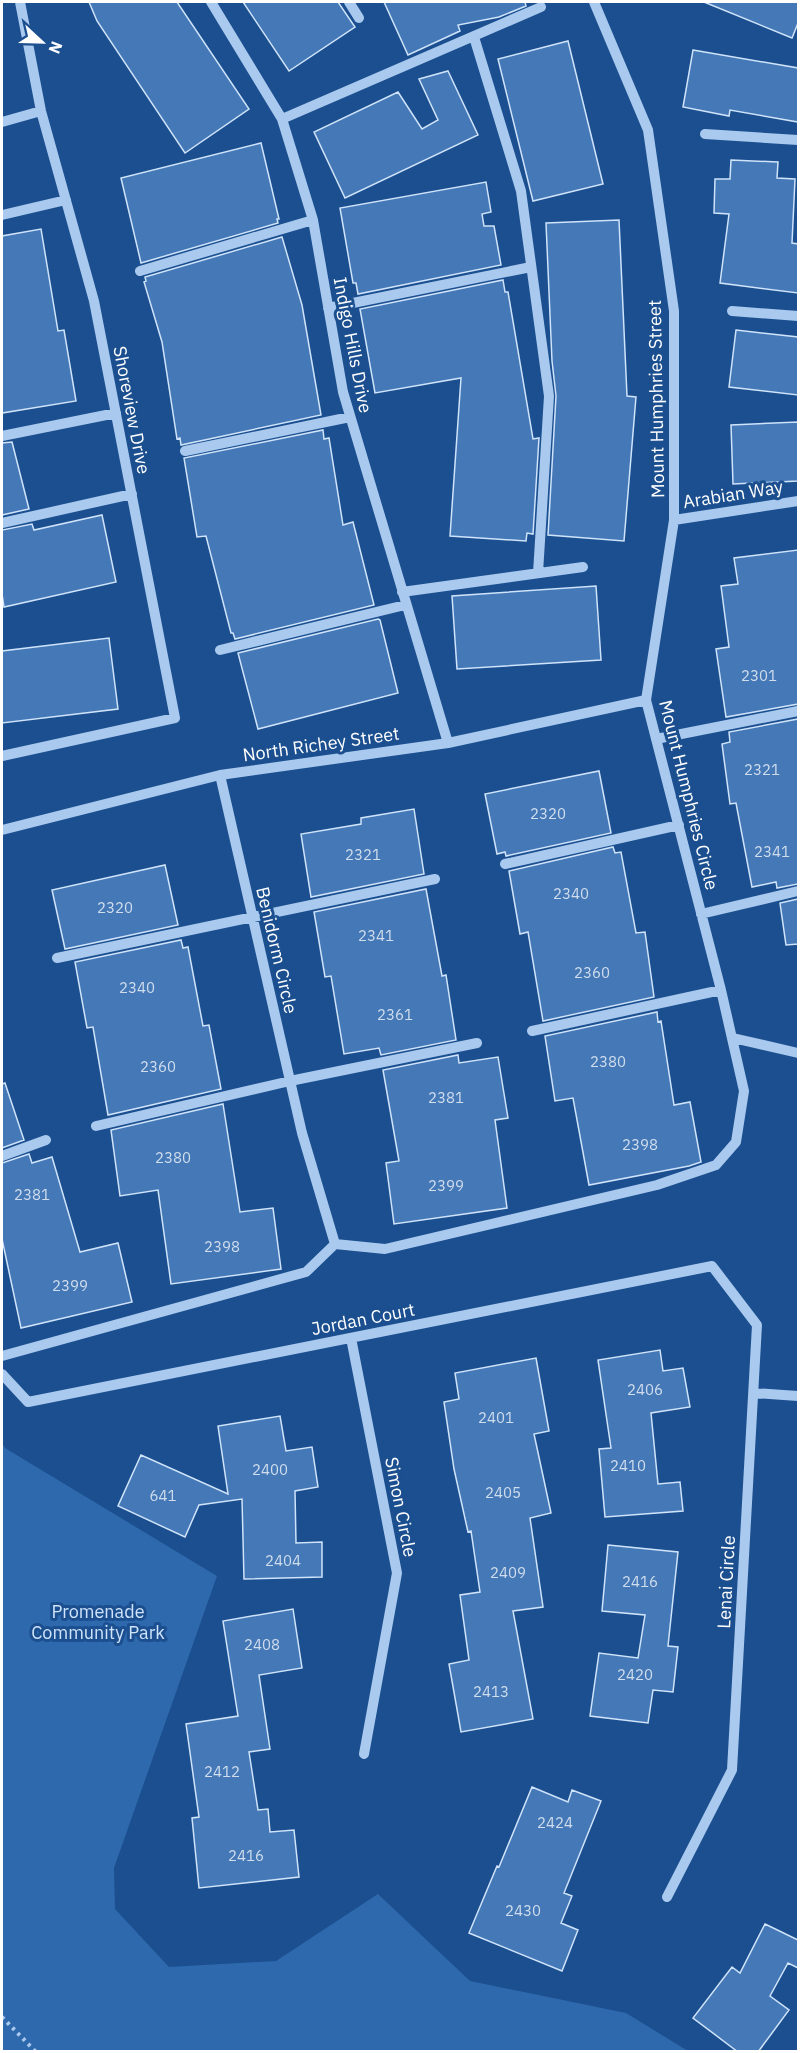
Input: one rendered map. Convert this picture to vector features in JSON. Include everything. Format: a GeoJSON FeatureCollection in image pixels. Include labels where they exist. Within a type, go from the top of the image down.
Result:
{"type":"FeatureCollection","features":[{"type":"Feature","properties":{"kind":"street","name":"Shoreview Drive"},"geometry":{"type":"LineString","coordinates":[[2,756],[175,718],[94,301],[41,111],[20,2]]}},
{"type":"Feature","properties":{"kind":"street","name":"Indigo Hills Drive"},"geometry":{"type":"LineString","coordinates":[[211,2],[282,119],[313,220],[342,392],[448,743]]}},
{"type":"Feature","properties":{"kind":"street"},"geometry":{"type":"LineString","coordinates":[[349,2],[359,18]]}},
{"type":"Feature","properties":{"kind":"street","name":"Mount Humphries Street"},"geometry":{"type":"LineString","coordinates":[[594,2],[648,130],[674,311],[674,520]]}},
{"type":"Feature","properties":{"kind":"street"},"geometry":{"type":"LineString","coordinates":[[282,119],[474,38],[541,7]]}},
{"type":"Feature","properties":{"kind":"street"},"geometry":{"type":"LineString","coordinates":[[474,38],[521,191],[549,396],[538,573]]}},
{"type":"Feature","properties":{"kind":"street"},"geometry":{"type":"LineString","coordinates":[[2,122],[41,111]]}},
{"type":"Feature","properties":{"kind":"street"},"geometry":{"type":"LineString","coordinates":[[705,134],[798,140]]}},
{"type":"Feature","properties":{"kind":"street"},"geometry":{"type":"LineString","coordinates":[[2,215],[66,200]]}},
{"type":"Feature","properties":{"kind":"street"},"geometry":{"type":"LineString","coordinates":[[140,271],[313,220]]}},
{"type":"Feature","properties":{"kind":"street"},"geometry":{"type":"LineString","coordinates":[[328,308],[531,267]]}},
{"type":"Feature","properties":{"kind":"street"},"geometry":{"type":"LineString","coordinates":[[732,311],[798,316]]}},
{"type":"Feature","properties":{"kind":"street"},"geometry":{"type":"LineString","coordinates":[[2,436],[116,413]]}},
{"type":"Feature","properties":{"kind":"street"},"geometry":{"type":"LineString","coordinates":[[185,451],[350,417]]}},
{"type":"Feature","properties":{"kind":"street"},"geometry":{"type":"LineString","coordinates":[[2,523],[132,494]]}},
{"type":"Feature","properties":{"kind":"street","name":"Arabian Way"},"geometry":{"type":"LineString","coordinates":[[674,520],[798,501]]}},
{"type":"Feature","properties":{"kind":"street","name":"Mount Humphries Circle"},"geometry":{"type":"LineString","coordinates":[[335,1244],[385,1249],[657,1185],[716,1165],[736,1142],[744,1091],[721,990],[646,700],[674,520]]}},
{"type":"Feature","properties":{"kind":"street"},"geometry":{"type":"LineString","coordinates":[[402,592],[583,567]]}},
{"type":"Feature","properties":{"kind":"street"},"geometry":{"type":"LineString","coordinates":[[220,650],[405,605]]}},
{"type":"Feature","properties":{"kind":"street","name":"North Richey Street"},"geometry":{"type":"LineString","coordinates":[[2,830],[220,775],[448,743],[646,700]]}},
{"type":"Feature","properties":{"kind":"street"},"geometry":{"type":"LineString","coordinates":[[657,739],[798,711]]}},
{"type":"Feature","properties":{"kind":"street","name":"Benidorm Circle"},"geometry":{"type":"LineString","coordinates":[[220,775],[302,1133],[335,1244]]}},
{"type":"Feature","properties":{"kind":"street"},"geometry":{"type":"LineString","coordinates":[[505,864],[679,825]]}},
{"type":"Feature","properties":{"kind":"street"},"geometry":{"type":"LineString","coordinates":[[57,958],[435,879]]}},
{"type":"Feature","properties":{"kind":"street"},"geometry":{"type":"LineString","coordinates":[[701,914],[798,891]]}},
{"type":"Feature","properties":{"kind":"street"},"geometry":{"type":"LineString","coordinates":[[532,1031],[721,990]]}},
{"type":"Feature","properties":{"kind":"street"},"geometry":{"type":"LineString","coordinates":[[733,1038],[798,1053]]}},
{"type":"Feature","properties":{"kind":"street"},"geometry":{"type":"LineString","coordinates":[[96,1126],[290,1081],[477,1043]]}},
{"type":"Feature","properties":{"kind":"street"},"geometry":{"type":"LineString","coordinates":[[2,1156],[46,1140]]}},
{"type":"Feature","properties":{"kind":"street"},"geometry":{"type":"LineString","coordinates":[[2,1356],[306,1272],[335,1244]]}},
{"type":"Feature","properties":{"kind":"street","name":"Jordan Court"},"geometry":{"type":"LineString","coordinates":[[2,1374],[28,1402],[712,1266],[713,1269]]}},
{"type":"Feature","properties":{"kind":"street","name":"Lenai Circle"},"geometry":{"type":"LineString","coordinates":[[667,1897],[732,1770],[757,1325],[713,1269]]}},
{"type":"Feature","properties":{"kind":"street","name":"Simon Circle"},"geometry":{"type":"LineString","coordinates":[[351,1338],[397,1573],[364,1754]]}},
{"type":"Feature","properties":{"kind":"street"},"geometry":{"type":"LineString","coordinates":[[753,1394],[798,1396]]}},
{"type":"Feature","properties":{"kind":"path"},"geometry":{"type":"LineString","coordinates":[[2,2017],[36,2052]]}},
{"type":"Feature","properties":{"kind":"green space","name":"Promenade Community Park"},"geometry":{"type":"Polygon","coordinates":[[[2,1443],[5,1448],[217,1576],[114,1868],[115,1909],[169,1967],[276,1961],[378,1894],[470,1981],[626,2013],[688,2051],[2,2051],[2,1443]]]}},
{"type":"Feature","properties":{"kind":"building"},"geometry":{"type":"Polygon","coordinates":[[[89,2],[177,2],[249,109],[185,153],[97,21],[89,2]]]}},
{"type":"Feature","properties":{"kind":"building"},"geometry":{"type":"Polygon","coordinates":[[[243,2],[338,2],[355,27],[289,71],[243,2]]]}},
{"type":"Feature","properties":{"kind":"building"},"geometry":{"type":"Polygon","coordinates":[[[384,2],[525,2],[526,6],[499,17],[458,25],[460,31],[408,55],[384,2]]]}},
{"type":"Feature","properties":{"kind":"building"},"geometry":{"type":"Polygon","coordinates":[[[704,2],[798,2],[798,23],[792,38],[704,2]]]}},
{"type":"Feature","properties":{"kind":"building"},"geometry":{"type":"Polygon","coordinates":[[[568,41],[603,184],[533,201],[498,59],[568,41]]]}},
{"type":"Feature","properties":{"kind":"building"},"geometry":{"type":"Polygon","coordinates":[[[693,50],[798,68],[798,122],[730,110],[729,116],[683,107],[693,50]]]}},
{"type":"Feature","properties":{"kind":"building"},"geometry":{"type":"Polygon","coordinates":[[[448,71],[478,135],[345,198],[314,132],[398,92],[422,129],[438,120],[419,79],[448,71]]]}},
{"type":"Feature","properties":{"kind":"building"},"geometry":{"type":"Polygon","coordinates":[[[261,143],[279,219],[277,219],[278,223],[141,263],[121,178],[261,143]]]}},
{"type":"Feature","properties":{"kind":"building"},"geometry":{"type":"Polygon","coordinates":[[[731,160],[778,162],[777,178],[795,179],[792,243],[798,244],[798,293],[720,283],[729,214],[714,213],[715,179],[730,179],[731,160]]]}},
{"type":"Feature","properties":{"kind":"building"},"geometry":{"type":"Polygon","coordinates":[[[486,182],[491,212],[482,214],[484,226],[494,226],[501,265],[358,294],[356,283],[353,283],[340,208],[486,182]]]}},
{"type":"Feature","properties":{"kind":"building"},"geometry":{"type":"Polygon","coordinates":[[[619,220],[627,396],[636,397],[624,541],[548,535],[556,396],[552,361],[546,223],[619,220]]]}},
{"type":"Feature","properties":{"kind":"building"},"geometry":{"type":"Polygon","coordinates":[[[41,229],[58,331],[64,330],[76,401],[2,413],[2,236],[41,229]]]}},
{"type":"Feature","properties":{"kind":"building"},"geometry":{"type":"Polygon","coordinates":[[[282,237],[302,305],[321,415],[181,445],[180,438],[177,439],[162,342],[144,282],[145,277],[282,237]]]}},
{"type":"Feature","properties":{"kind":"building"},"geometry":{"type":"Polygon","coordinates":[[[503,280],[505,292],[508,292],[533,439],[539,438],[533,534],[527,533],[526,541],[450,536],[461,378],[375,393],[360,309],[503,280]]]}},
{"type":"Feature","properties":{"kind":"building"},"geometry":{"type":"Polygon","coordinates":[[[736,330],[798,337],[798,395],[729,387],[736,330]]]}},
{"type":"Feature","properties":{"kind":"building"},"geometry":{"type":"Polygon","coordinates":[[[798,422],[798,481],[733,484],[731,425],[798,422]]]}},
{"type":"Feature","properties":{"kind":"building"},"geometry":{"type":"Polygon","coordinates":[[[323,430],[324,439],[329,438],[343,525],[353,522],[374,605],[235,639],[231,633],[206,536],[197,537],[184,458],[323,430]]]}},
{"type":"Feature","properties":{"kind":"building"},"geometry":{"type":"Polygon","coordinates":[[[12,442],[29,509],[2,515],[2,443],[12,442]]]}},
{"type":"Feature","properties":{"kind":"building"},"geometry":{"type":"Polygon","coordinates":[[[102,515],[116,582],[4,607],[2,530],[32,524],[34,530],[102,515]]]}},
{"type":"Feature","properties":{"kind":"building"},"geometry":{"type":"Polygon","coordinates":[[[798,550],[798,704],[726,717],[716,649],[729,647],[721,586],[738,584],[734,558],[798,550]]]}},
{"type":"Feature","properties":{"kind":"building"},"geometry":{"type":"Polygon","coordinates":[[[596,586],[601,660],[457,669],[452,596],[596,586]]]}},
{"type":"Feature","properties":{"kind":"building"},"geometry":{"type":"Polygon","coordinates":[[[378,619],[398,693],[258,729],[238,653],[378,619]]]}},
{"type":"Feature","properties":{"kind":"building"},"geometry":{"type":"Polygon","coordinates":[[[109,638],[118,709],[2,723],[2,651],[109,638]]]}},
{"type":"Feature","properties":{"kind":"building"},"geometry":{"type":"Polygon","coordinates":[[[798,719],[798,884],[777,888],[776,882],[752,887],[736,803],[730,804],[722,744],[730,742],[729,732],[798,719]]]}},
{"type":"Feature","properties":{"kind":"building"},"geometry":{"type":"Polygon","coordinates":[[[599,771],[611,833],[506,856],[505,852],[497,854],[485,794],[599,771]]]}},
{"type":"Feature","properties":{"kind":"building"},"geometry":{"type":"Polygon","coordinates":[[[414,809],[424,874],[311,897],[301,834],[361,824],[361,818],[414,809]]]}},
{"type":"Feature","properties":{"kind":"building"},"geometry":{"type":"Polygon","coordinates":[[[613,847],[615,853],[621,852],[636,933],[645,932],[654,997],[543,1021],[528,932],[520,934],[509,871],[613,847]]]}},
{"type":"Feature","properties":{"kind":"building"},"geometry":{"type":"Polygon","coordinates":[[[165,865],[178,925],[65,949],[52,890],[165,865]]]}},
{"type":"Feature","properties":{"kind":"building"},"geometry":{"type":"Polygon","coordinates":[[[426,889],[442,976],[446,975],[456,1040],[381,1055],[379,1048],[344,1054],[331,976],[325,977],[314,912],[426,889]]]}},
{"type":"Feature","properties":{"kind":"building"},"geometry":{"type":"Polygon","coordinates":[[[798,899],[798,944],[786,945],[780,903],[798,899]]]}},
{"type":"Feature","properties":{"kind":"building"},"geometry":{"type":"Polygon","coordinates":[[[181,940],[183,948],[188,947],[203,1026],[209,1025],[221,1089],[108,1115],[93,1027],[87,1028],[75,962],[181,940]]]}},
{"type":"Feature","properties":{"kind":"building"},"geometry":{"type":"Polygon","coordinates":[[[657,1012],[658,1022],[661,1021],[674,1105],[690,1102],[701,1162],[589,1185],[573,1098],[555,1101],[545,1036],[657,1012]]]}},
{"type":"Feature","properties":{"kind":"building"},"geometry":{"type":"Polygon","coordinates":[[[458,1055],[459,1063],[498,1057],[508,1118],[495,1120],[507,1208],[394,1224],[386,1163],[399,1161],[383,1070],[458,1055]]]}},
{"type":"Feature","properties":{"kind":"building"},"geometry":{"type":"Polygon","coordinates":[[[5,1083],[24,1140],[2,1148],[2,1084],[5,1083]]]}},
{"type":"Feature","properties":{"kind":"building"},"geometry":{"type":"Polygon","coordinates":[[[223,1104],[240,1212],[273,1208],[281,1269],[171,1284],[158,1190],[120,1196],[111,1130],[223,1104]]]}},
{"type":"Feature","properties":{"kind":"building"},"geometry":{"type":"Polygon","coordinates":[[[29,1154],[32,1163],[52,1157],[80,1252],[118,1243],[132,1302],[21,1328],[2,1239],[2,1163],[29,1154]]]}},
{"type":"Feature","properties":{"kind":"building"},"geometry":{"type":"Polygon","coordinates":[[[660,1350],[663,1371],[683,1368],[690,1407],[651,1413],[658,1484],[680,1482],[683,1511],[605,1517],[599,1449],[611,1448],[598,1360],[660,1350]]]}},
{"type":"Feature","properties":{"kind":"building"},"geometry":{"type":"Polygon","coordinates":[[[536,1358],[549,1431],[534,1434],[551,1513],[530,1518],[543,1607],[513,1611],[533,1719],[461,1732],[449,1664],[469,1660],[460,1595],[480,1592],[471,1531],[468,1532],[454,1469],[444,1402],[459,1399],[455,1373],[536,1358]]]}},
{"type":"Feature","properties":{"kind":"building"},"geometry":{"type":"Polygon","coordinates":[[[280,1416],[286,1451],[312,1447],[318,1487],[295,1491],[296,1543],[322,1542],[322,1577],[244,1579],[242,1499],[199,1505],[185,1537],[118,1506],[141,1455],[228,1494],[218,1426],[280,1416]]]}},
{"type":"Feature","properties":{"kind":"building"},"geometry":{"type":"Polygon","coordinates":[[[608,1545],[678,1552],[668,1646],[678,1647],[673,1692],[653,1690],[648,1723],[590,1716],[599,1653],[638,1658],[645,1615],[602,1611],[608,1545]]]}},
{"type":"Feature","properties":{"kind":"building"},"geometry":{"type":"Polygon","coordinates":[[[293,1609],[302,1668],[259,1675],[270,1749],[249,1752],[258,1810],[268,1809],[270,1832],[294,1830],[299,1877],[199,1888],[192,1818],[199,1817],[186,1724],[238,1716],[223,1621],[293,1609]]]}},
{"type":"Feature","properties":{"kind":"building"},"geometry":{"type":"Polygon","coordinates":[[[532,1787],[568,1802],[572,1790],[601,1801],[564,1893],[572,1896],[561,1923],[578,1930],[562,1971],[469,1933],[532,1787]]]}},
{"type":"Feature","properties":{"kind":"building"},"geometry":{"type":"Polygon","coordinates":[[[765,1924],[798,1940],[798,1968],[788,1963],[770,1996],[789,2010],[758,2052],[738,2052],[693,2018],[732,1967],[740,1973],[765,1924]]]}}]}
